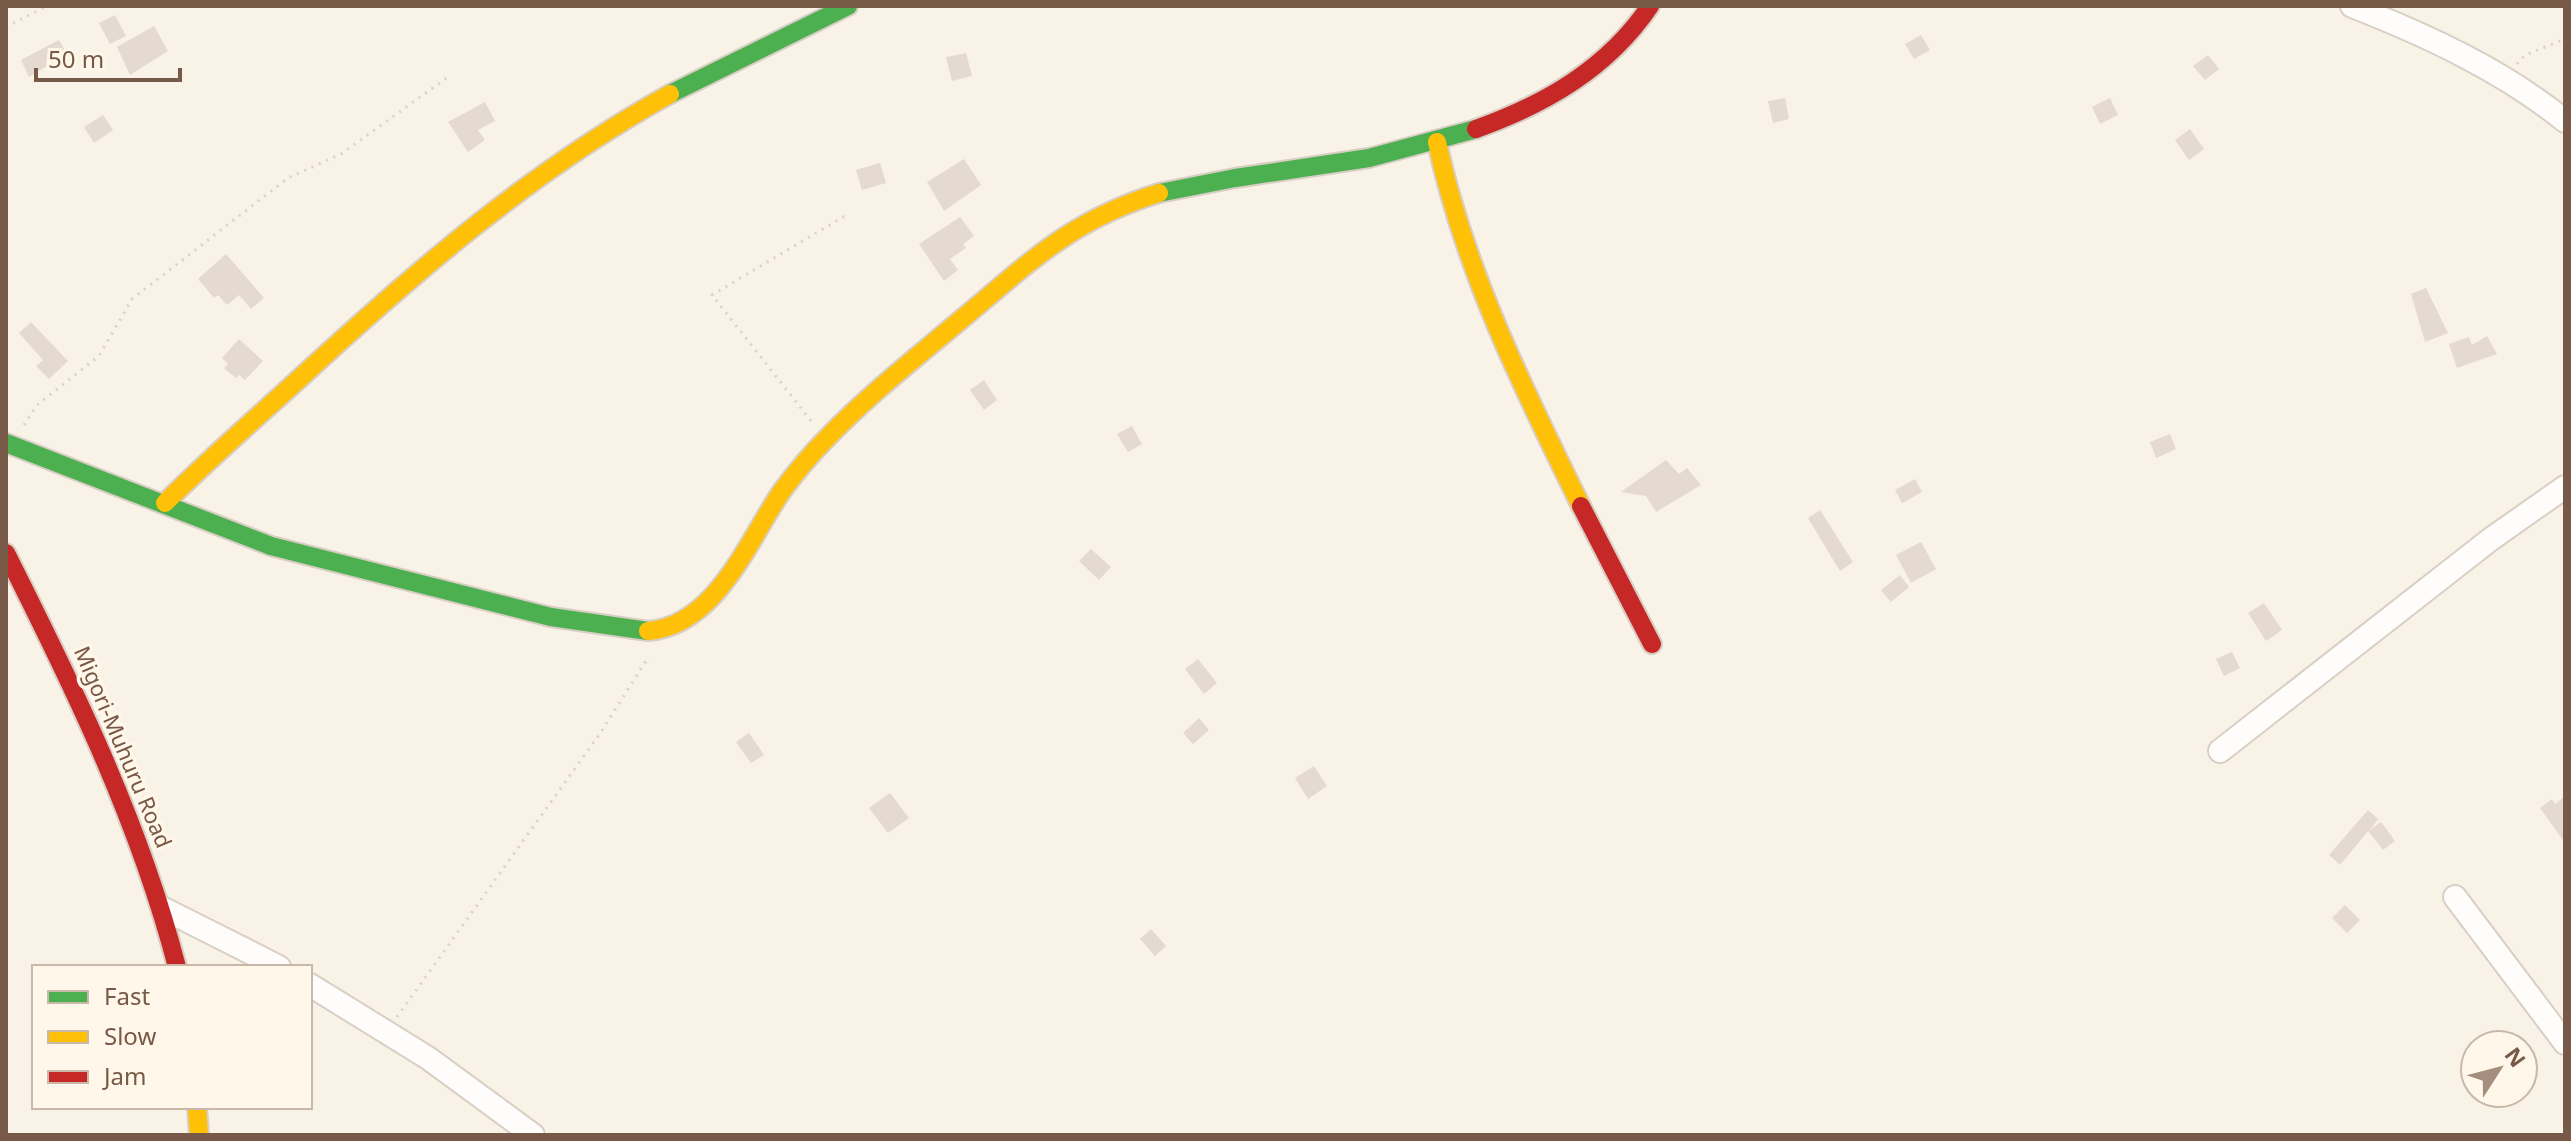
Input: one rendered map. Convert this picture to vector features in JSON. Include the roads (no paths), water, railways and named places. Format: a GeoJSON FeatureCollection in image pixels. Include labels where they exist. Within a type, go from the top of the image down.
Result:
{"type":"FeatureCollection","features":[{"type":"Feature","properties":{"kind":"main road"},"geometry":{"type":"LineString","coordinates":[[165,503],[429,259],[534,179],[692,85],[765,45],[848,6]]}},
{"type":"Feature","properties":{"kind":"main road"},"geometry":{"type":"LineString","coordinates":[[8,444],[271,546],[324,561],[551,617],[592,624],[666,629],[688,617],[715,590],[785,487],[826,440],[924,348],[1042,248],[1113,208],[1213,178],[1346,162],[1437,142],[1514,114],[1584,77],[1619,46],[1650,6]]}},
{"type":"Feature","properties":{"kind":"main road"},"geometry":{"type":"LineString","coordinates":[[1437,142],[1456,217],[1520,378],[1588,523],[1652,644]]}},
{"type":"Feature","properties":{"kind":"main road","name":"Migori-Muhuru Road"},"geometry":{"type":"LineString","coordinates":[[6,553],[72,685],[134,825],[164,909],[177,965]]}},
{"type":"Feature","properties":{"kind":"main road"},"geometry":{"type":"LineString","coordinates":[[197,1109],[199,1135]]}},
{"type":"Feature","properties":{"kind":"street"},"geometry":{"type":"LineString","coordinates":[[2352,6],[2390,21],[2503,79],[2536,98],[2565,121]]}},
{"type":"Feature","properties":{"kind":"street"},"geometry":{"type":"LineString","coordinates":[[2220,751],[2491,539],[2565,487]]}},
{"type":"Feature","properties":{"kind":"street"},"geometry":{"type":"LineString","coordinates":[[2455,897],[2565,1043]]}},
{"type":"Feature","properties":{"kind":"street"},"geometry":{"type":"LineString","coordinates":[[164,909],[275,965]]}},
{"type":"Feature","properties":{"kind":"street"},"geometry":{"type":"LineString","coordinates":[[312,986],[386,1032],[533,1135]]}}]}
